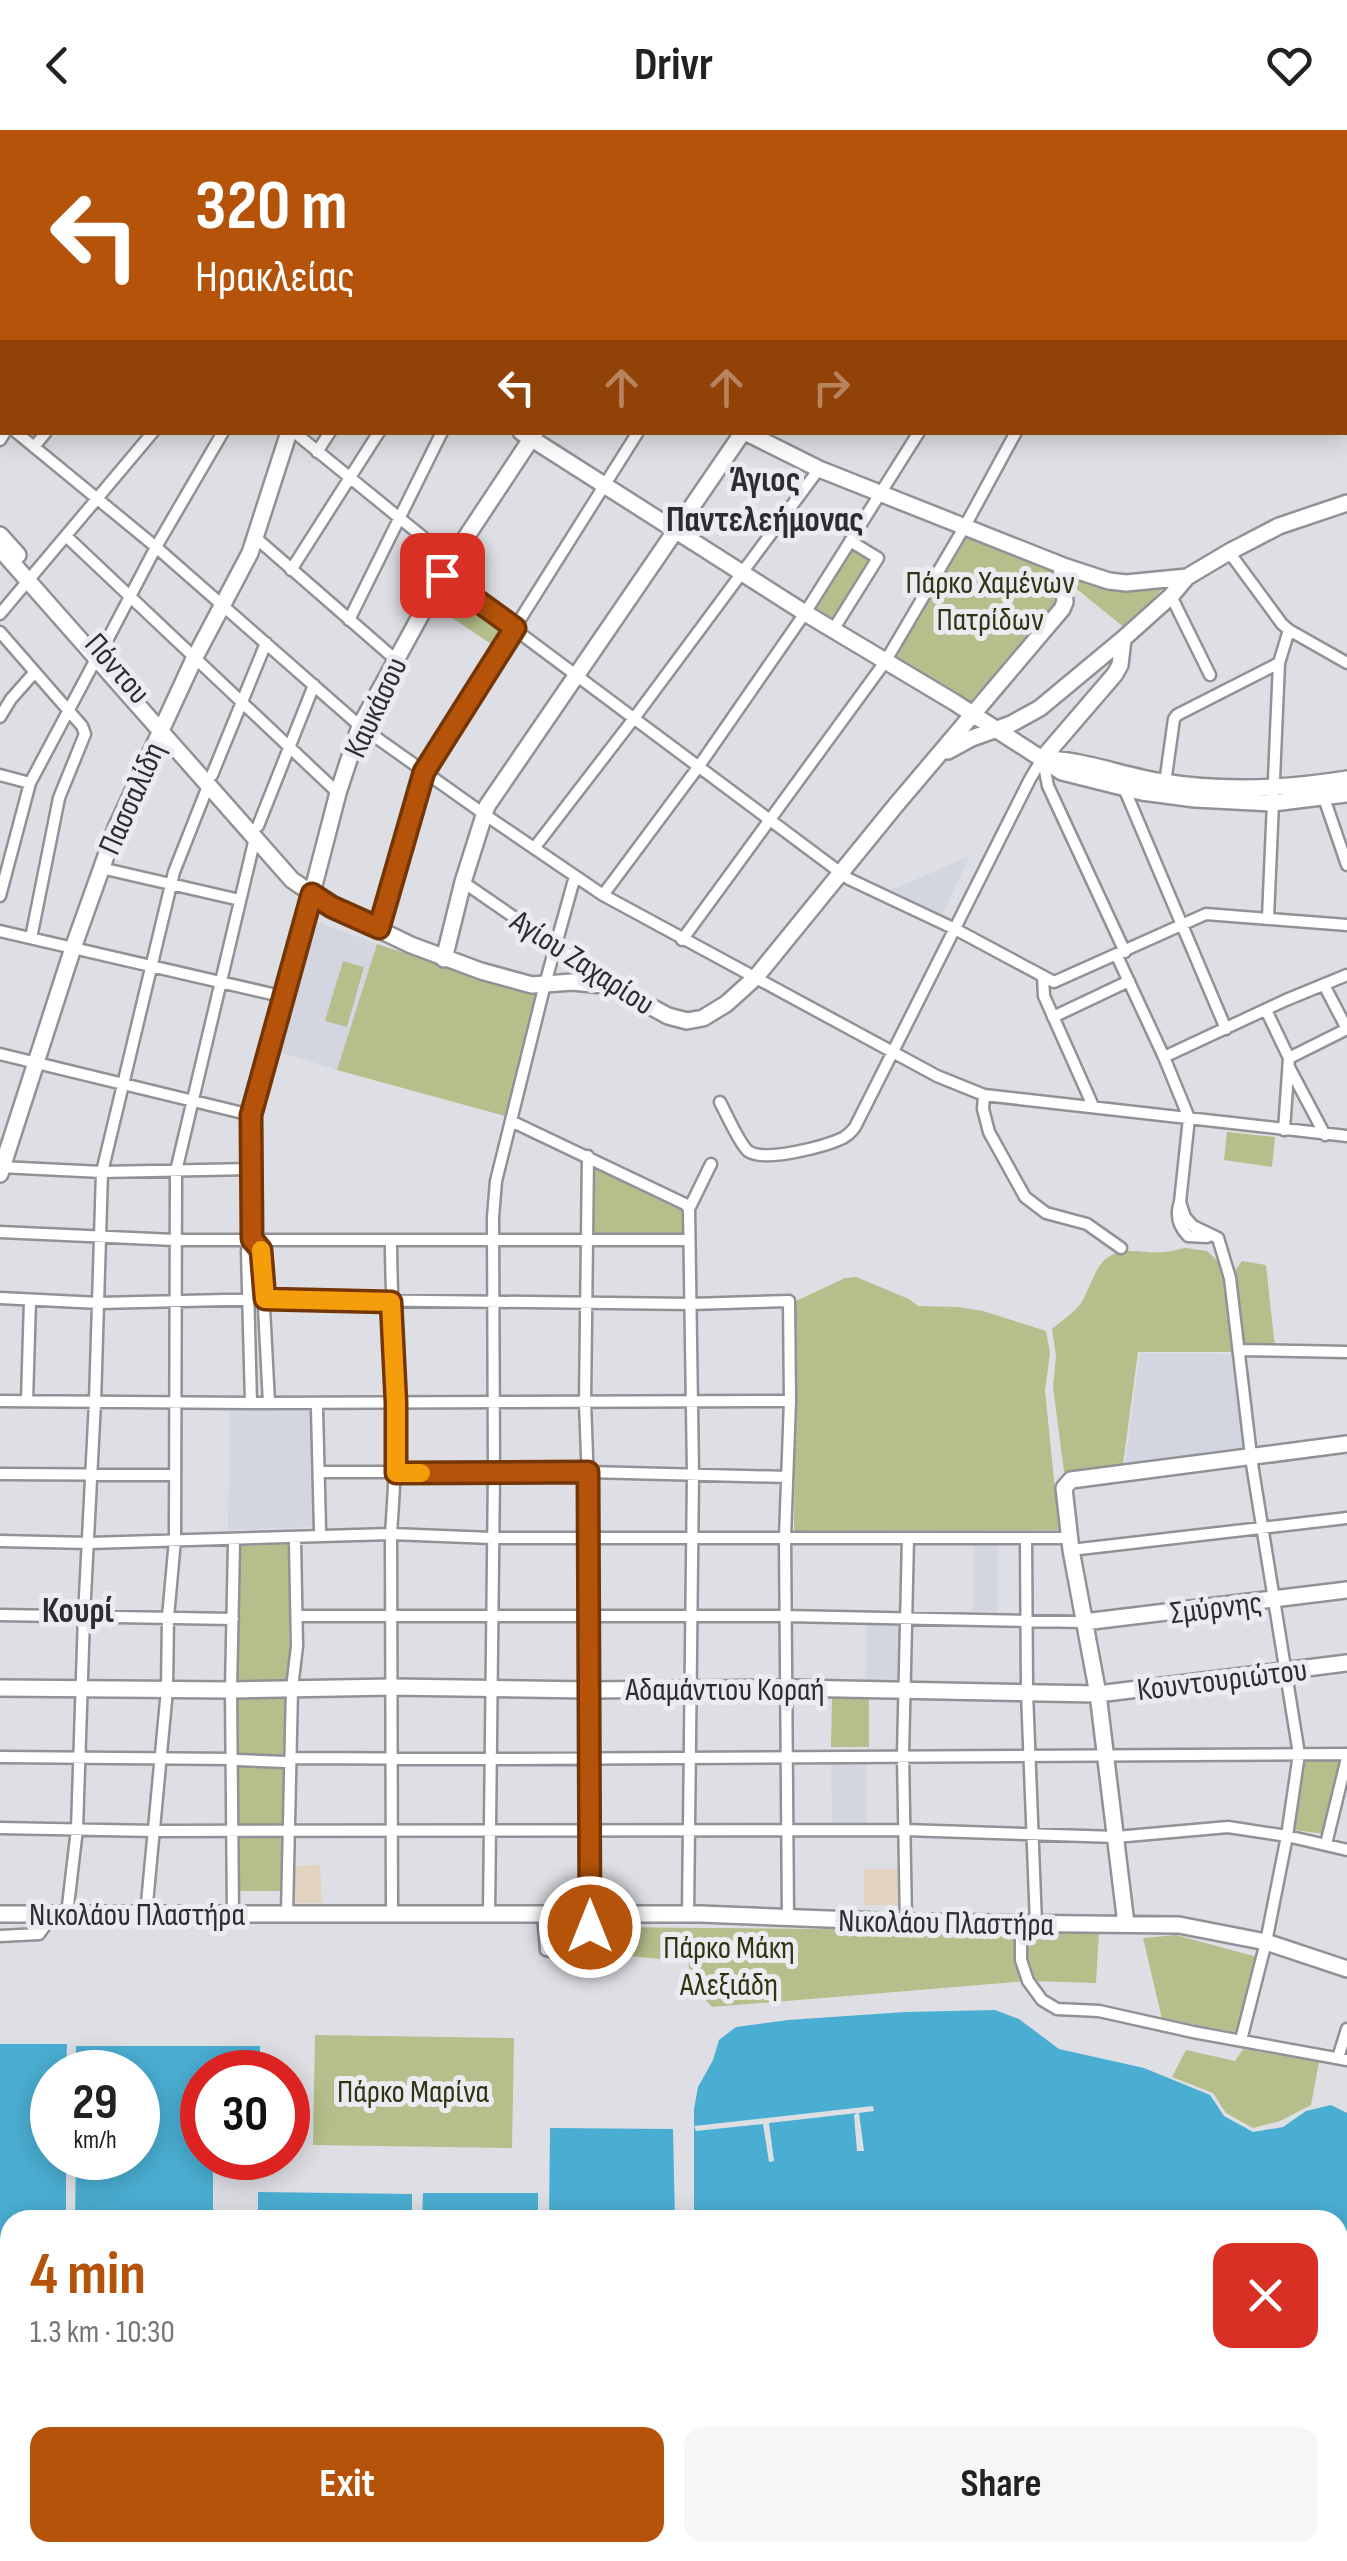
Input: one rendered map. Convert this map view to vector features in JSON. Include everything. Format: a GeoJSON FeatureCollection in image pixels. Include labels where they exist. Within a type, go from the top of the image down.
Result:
{"type":"FeatureCollection","features":[{"type":"Feature","properties":{"kind":"main road","name":"Πασσαλίδη"},"geometry":{"type":"LineString","coordinates":[[1,1170],[116,828],[194,659],[256,538],[291,435]]}},
{"type":"Feature","properties":{"kind":"main road","name":"Καυκάσου"},"geometry":{"type":"LineString","coordinates":[[312,894],[360,726],[447,568],[528,435]]}},
{"type":"Feature","properties":{"kind":"main road"},"geometry":{"type":"LineString","coordinates":[[530,435],[804,612],[1062,772],[1170,796],[1324,798],[1347,794]]}},
{"type":"Feature","properties":{"kind":"main road"},"geometry":{"type":"LineString","coordinates":[[444,959],[487,806],[742,435]]}},
{"type":"Feature","properties":{"kind":"main road"},"geometry":{"type":"LineString","coordinates":[[770,439],[819,469],[1061,565],[1110,581],[1187,577]]}},
{"type":"Feature","properties":{"kind":"main road"},"geometry":{"type":"LineString","coordinates":[[934,762],[959,744],[1040,708],[1124,639],[1172,596],[1187,577],[1267,531],[1347,503]]}},
{"type":"Feature","properties":{"kind":"main road","name":"Πόντου"},"geometry":{"type":"LineString","coordinates":[[0,535],[31,576],[312,894],[444,959],[519,982],[613,986]]}},
{"type":"Feature","properties":{"kind":"main road","name":"Πόντου"},"geometry":{"type":"LineString","coordinates":[[0,550],[31,576]]}},
{"type":"Feature","properties":{"kind":"main road"},"geometry":{"type":"LineString","coordinates":[[756,977],[1062,609],[1061,565]]}},
{"type":"Feature","properties":{"kind":"main road"},"geometry":{"type":"LineString","coordinates":[[1042,759],[1116,674],[1124,639]]}},
{"type":"Feature","properties":{"kind":"main road"},"geometry":{"type":"LineString","coordinates":[[1042,759],[1064,759],[1165,783],[1273,796],[1347,779]]}},
{"type":"Feature","properties":{"kind":"main road","name":"Αγίου Ζαχαρίου"},"geometry":{"type":"LineString","coordinates":[[613,986],[663,1014],[692,1020],[719,1008],[756,977]]}},
{"type":"Feature","properties":{"kind":"main road"},"geometry":{"type":"LineString","coordinates":[[1126,1924],[1098,1694],[1070,1544],[1064,1488],[1071,1480],[1347,1444]]}},
{"type":"Feature","properties":{"kind":"main road","name":"Σμύρνης"},"geometry":{"type":"LineString","coordinates":[[1084,1622],[1347,1590]]}},
{"type":"Feature","properties":{"kind":"main road","name":"Κουντουριώτου"},"geometry":{"type":"LineString","coordinates":[[1098,1694],[1347,1663]]}},
{"type":"Feature","properties":{"kind":"main road","name":"Αδαμάντιου Κοραή"},"geometry":{"type":"LineString","coordinates":[[0,1688],[788,1688],[1098,1694]]}},
{"type":"Feature","properties":{"kind":"main road","name":"Νικολάου Πλαστήρα"},"geometry":{"type":"LineString","coordinates":[[0,1914],[688,1914],[906,1922],[1178,1925],[1266,1942],[1347,1969]]}},
{"type":"Feature","properties":{"kind":"street"},"geometry":{"type":"LineString","coordinates":[[20,435],[156,546],[360,726],[484,814],[602,895],[937,1076],[984,1094],[1347,1136]]}},
{"type":"Feature","properties":{"kind":"street"},"geometry":{"type":"LineString","coordinates":[[34,446],[43,435]]}},
{"type":"Feature","properties":{"kind":"street"},"geometry":{"type":"LineString","coordinates":[[0,614],[150,435]]}},
{"type":"Feature","properties":{"kind":"street"},"geometry":{"type":"LineString","coordinates":[[0,896],[30,783],[156,546],[221,435]]}},
{"type":"Feature","properties":{"kind":"street"},"geometry":{"type":"LineString","coordinates":[[296,435],[400,520],[515,628],[840,873],[1042,976],[1058,982],[1209,913],[1347,925]]}},
{"type":"Feature","properties":{"kind":"street"},"geometry":{"type":"LineString","coordinates":[[317,452],[328,435]]}},
{"type":"Feature","properties":{"kind":"street"},"geometry":{"type":"LineString","coordinates":[[291,570],[378,435]]}},
{"type":"Feature","properties":{"kind":"street"},"geometry":{"type":"LineString","coordinates":[[349,620],[441,435]]}},
{"type":"Feature","properties":{"kind":"street"},"geometry":{"type":"LineString","coordinates":[[379,928],[424,772],[636,435]]}},
{"type":"Feature","properties":{"kind":"street"},"geometry":{"type":"LineString","coordinates":[[602,895],[699,766],[917,435]]}},
{"type":"Feature","properties":{"kind":"street"},"geometry":{"type":"LineString","coordinates":[[682,940],[884,662],[1014,435]]}},
{"type":"Feature","properties":{"kind":"street"},"geometry":{"type":"LineString","coordinates":[[534,847],[819,469]]}},
{"type":"Feature","properties":{"kind":"street"},"geometry":{"type":"LineString","coordinates":[[66,536],[338,793]]}},
{"type":"Feature","properties":{"kind":"street"},"geometry":{"type":"LineString","coordinates":[[256,538],[396,660]]}},
{"type":"Feature","properties":{"kind":"street"},"geometry":{"type":"LineString","coordinates":[[833,630],[878,558],[850,541]]}},
{"type":"Feature","properties":{"kind":"street"},"geometry":{"type":"LineString","coordinates":[[1228,552],[1289,630],[1347,663]]}},
{"type":"Feature","properties":{"kind":"street"},"geometry":{"type":"LineString","coordinates":[[1172,596],[1219,693]]}},
{"type":"Feature","properties":{"kind":"street"},"geometry":{"type":"LineString","coordinates":[[1268,918],[1279,663],[1289,630]]}},
{"type":"Feature","properties":{"kind":"street"},"geometry":{"type":"LineString","coordinates":[[0,632],[69,710],[85,734],[61,789],[31,938]]}},
{"type":"Feature","properties":{"kind":"street"},"geometry":{"type":"LineString","coordinates":[[67,1914],[76,1829],[90,1543],[102,1172],[171,884],[266,643]]}},
{"type":"Feature","properties":{"kind":"street"},"geometry":{"type":"LineString","coordinates":[[1165,783],[1174,719],[1279,663]]}},
{"type":"Feature","properties":{"kind":"street"},"geometry":{"type":"LineString","coordinates":[[0,717],[34,673]]}},
{"type":"Feature","properties":{"kind":"street"},"geometry":{"type":"LineString","coordinates":[[146,1914],[175,1540],[176,1170],[256,832],[314,686]]}},
{"type":"Feature","properties":{"kind":"street"},"geometry":{"type":"LineString","coordinates":[[720,1102],[749,1152],[797,1152],[849,1134],[1042,759]]}},
{"type":"Feature","properties":{"kind":"street"},"geometry":{"type":"LineString","coordinates":[[1042,759],[1048,786],[1189,1118],[1179,1222],[1188,1236],[1218,1238],[1230,1278],[1251,1457],[1298,1754],[1266,1942],[1241,2040]]}},
{"type":"Feature","properties":{"kind":"street"},"geometry":{"type":"LineString","coordinates":[[0,775],[30,783]]}},
{"type":"Feature","properties":{"kind":"street"},"geometry":{"type":"LineString","coordinates":[[1124,788],[1226,1029]]}},
{"type":"Feature","properties":{"kind":"street"},"geometry":{"type":"LineString","coordinates":[[1324,798],[1347,865]]}},
{"type":"Feature","properties":{"kind":"street"},"geometry":{"type":"LineString","coordinates":[[101,868],[240,900]]}},
{"type":"Feature","properties":{"kind":"street"},"geometry":{"type":"LineString","coordinates":[[489,1914],[496,1181],[576,876]]}},
{"type":"Feature","properties":{"kind":"street","name":"Αγίου Ζαχαρίου"},"geometry":{"type":"LineString","coordinates":[[464,882],[613,986]]}},
{"type":"Feature","properties":{"kind":"street"},"geometry":{"type":"LineString","coordinates":[[250,1403],[247,1251],[252,1239],[251,1115],[312,894]]}},
{"type":"Feature","properties":{"kind":"street"},"geometry":{"type":"LineString","coordinates":[[0,931],[285,997]]}},
{"type":"Feature","properties":{"kind":"street"},"geometry":{"type":"LineString","coordinates":[[1164,1057],[1347,974]]}},
{"type":"Feature","properties":{"kind":"street"},"geometry":{"type":"LineString","coordinates":[[1042,976],[1044,996],[1093,1106]]}},
{"type":"Feature","properties":{"kind":"street"},"geometry":{"type":"LineString","coordinates":[[1054,1017],[1129,982]]}},
{"type":"Feature","properties":{"kind":"street"},"geometry":{"type":"LineString","coordinates":[[1289,1062],[1347,1029],[1324,985]]}},
{"type":"Feature","properties":{"kind":"street"},"geometry":{"type":"LineString","coordinates":[[1266,1010],[1325,1135]]}},
{"type":"Feature","properties":{"kind":"street"},"geometry":{"type":"LineString","coordinates":[[0,1054],[251,1115]]}},
{"type":"Feature","properties":{"kind":"street"},"geometry":{"type":"LineString","coordinates":[[1284,1130],[1289,1062]]}},
{"type":"Feature","properties":{"kind":"street"},"geometry":{"type":"LineString","coordinates":[[984,1094],[989,1132],[1025,1198],[1046,1213],[1087,1224],[1122,1248]]}},
{"type":"Feature","properties":{"kind":"street"},"geometry":{"type":"LineString","coordinates":[[511,1121],[688,1208]]}},
{"type":"Feature","properties":{"kind":"street"},"geometry":{"type":"LineString","coordinates":[[543,1914],[546,1950],[581,1952],[589,1944],[590,1538],[585,1402],[588,1156]]}},
{"type":"Feature","properties":{"kind":"street"},"geometry":{"type":"LineString","coordinates":[[688,1914],[693,1474],[688,1208],[710,1164]]}},
{"type":"Feature","properties":{"kind":"street"},"geometry":{"type":"LineString","coordinates":[[1,1170],[251,1168]]}},
{"type":"Feature","properties":{"kind":"street"},"geometry":{"type":"LineString","coordinates":[[0,1232],[176,1240],[689,1240]]}},
{"type":"Feature","properties":{"kind":"street"},"geometry":{"type":"LineString","coordinates":[[252,1239],[261,1250],[269,1403]]}},
{"type":"Feature","properties":{"kind":"street"},"geometry":{"type":"LineString","coordinates":[[391,1242],[396,1403],[391,1534],[392,1914]]}},
{"type":"Feature","properties":{"kind":"street"},"geometry":{"type":"LineString","coordinates":[[0,1298],[99,1303],[175,1299],[789,1302],[785,1537],[788,1918]]}},
{"type":"Feature","properties":{"kind":"street"},"geometry":{"type":"LineString","coordinates":[[28,1402],[30,1300]]}},
{"type":"Feature","properties":{"kind":"street"},"geometry":{"type":"LineString","coordinates":[[1240,1350],[1347,1352]]}},
{"type":"Feature","properties":{"kind":"street"},"geometry":{"type":"LineString","coordinates":[[0,1401],[790,1401]]}},
{"type":"Feature","properties":{"kind":"street"},"geometry":{"type":"LineString","coordinates":[[318,1408],[320,1530]]}},
{"type":"Feature","properties":{"kind":"street"},"geometry":{"type":"LineString","coordinates":[[319,1472],[787,1477]]}},
{"type":"Feature","properties":{"kind":"street"},"geometry":{"type":"LineString","coordinates":[[0,1474],[175,1475]]}},
{"type":"Feature","properties":{"kind":"street"},"geometry":{"type":"LineString","coordinates":[[0,1542],[234,1541],[391,1534],[492,1538],[1026,1539],[1070,1544],[1262,1529],[1347,1518]]}},
{"type":"Feature","properties":{"kind":"street"},"geometry":{"type":"LineString","coordinates":[[906,1922],[903,1755],[908,1538]]}},
{"type":"Feature","properties":{"kind":"street"},"geometry":{"type":"LineString","coordinates":[[1026,1539],[1036,1924],[1022,1931],[1021,1960],[1028,1982],[1047,2005],[1057,2009],[1099,2011],[1342,2059],[1347,2030]]}},
{"type":"Feature","properties":{"kind":"street"},"geometry":{"type":"LineString","coordinates":[[233,1914],[234,1541]]}},
{"type":"Feature","properties":{"kind":"street"},"geometry":{"type":"LineString","coordinates":[[286,1914],[288,1760],[297,1646],[296,1542]]}},
{"type":"Feature","properties":{"kind":"street"},"geometry":{"type":"LineString","coordinates":[[0,1615],[233,1618]]}},
{"type":"Feature","properties":{"kind":"street"},"geometry":{"type":"LineString","coordinates":[[297,1616],[786,1616],[1084,1622]]}},
{"type":"Feature","properties":{"kind":"street"},"geometry":{"type":"LineString","coordinates":[[0,1758],[1347,1756],[1326,1844]]}},
{"type":"Feature","properties":{"kind":"street"},"geometry":{"type":"LineString","coordinates":[[0,1828],[904,1830],[1116,1836],[1228,1827],[1347,1850]]}},
{"type":"Feature","properties":{"kind":"street"},"geometry":{"type":"LineString","coordinates":[[0,1936],[39,1934],[45,1914]]}},
{"type":"Feature","properties":{"kind":"shaded area"},"geometry":{"type":"Polygon","coordinates":[[[970,856],[941,917],[891,890],[970,856]]]}},
{"type":"Feature","properties":{"kind":"shaded area"},"geometry":{"type":"Polygon","coordinates":[[[317,922],[377,944],[337,1070],[277,1051],[317,922]]]}},
{"type":"Feature","properties":{"kind":"shaded area"},"geometry":{"type":"Polygon","coordinates":[[[1140,1353],[1235,1354],[1245,1447],[1125,1463],[1140,1353]]]}},
{"type":"Feature","properties":{"kind":"shaded area"},"geometry":{"type":"Polygon","coordinates":[[[312,1410],[315,1527],[228,1530],[230,1411],[312,1410]]]}},
{"type":"Feature","properties":{"kind":"shaded area"},"geometry":{"type":"Polygon","coordinates":[[[974,1545],[998,1545],[998,1611],[973,1611],[974,1545]]]}},
{"type":"Feature","properties":{"kind":"shaded area"},"geometry":{"type":"Polygon","coordinates":[[[866,1624],[902,1625],[902,1682],[866,1681],[866,1624]]]}},
{"type":"Feature","properties":{"kind":"shaded area"},"geometry":{"type":"Polygon","coordinates":[[[831,1762],[866,1762],[867,1823],[832,1824],[831,1762]]]}},
{"type":"Feature","properties":{"kind":"shaded area"},"geometry":{"type":"Polygon","coordinates":[[[320,1865],[322,1903],[294,1903],[294,1866],[320,1865]]]}},
{"type":"Feature","properties":{"kind":"shaded area"},"geometry":{"type":"Polygon","coordinates":[[[864,1869],[899,1869],[899,1905],[864,1905],[864,1869]]]}},
{"type":"Feature","properties":{"kind":"green space","name":"Πάρκο Χαμένων Πατρίδων"},"geometry":{"type":"Polygon","coordinates":[[[967,532],[1053,569],[1055,603],[972,704],[895,658],[967,532]]]}},
{"type":"Feature","properties":{"kind":"green space"},"geometry":{"type":"Polygon","coordinates":[[[855,545],[878,558],[838,622],[816,608],[855,545]]]}},
{"type":"Feature","properties":{"kind":"green space"},"geometry":{"type":"Polygon","coordinates":[[[1073,579],[1117,589],[1163,588],[1126,629],[1073,586],[1073,579]]]}},
{"type":"Feature","properties":{"kind":"green space"},"geometry":{"type":"Polygon","coordinates":[[[444,586],[501,627],[491,644],[433,605],[444,586]]]}},
{"type":"Feature","properties":{"kind":"green space"},"geometry":{"type":"Polygon","coordinates":[[[377,944],[539,996],[505,1116],[337,1070],[377,944]]]}},
{"type":"Feature","properties":{"kind":"green space"},"geometry":{"type":"Polygon","coordinates":[[[343,961],[364,967],[347,1027],[325,1021],[343,961]]]}},
{"type":"Feature","properties":{"kind":"green space"},"geometry":{"type":"Polygon","coordinates":[[[1227,1132],[1275,1137],[1272,1167],[1224,1160],[1227,1132]]]}},
{"type":"Feature","properties":{"kind":"green space"},"geometry":{"type":"Polygon","coordinates":[[[593,1162],[686,1210],[687,1234],[593,1234],[593,1162]]]}},
{"type":"Feature","properties":{"kind":"green space"},"geometry":{"type":"Polygon","coordinates":[[[1186,1248],[1207,1251],[1224,1267],[1234,1352],[1138,1352],[1123,1464],[1064,1472],[1053,1387],[1056,1356],[1052,1329],[1081,1303],[1109,1256],[1186,1248]]]}},
{"type":"Feature","properties":{"kind":"green space"},"geometry":{"type":"Polygon","coordinates":[[[1242,1261],[1266,1265],[1275,1348],[1244,1346],[1234,1272],[1242,1261]]]}},
{"type":"Feature","properties":{"kind":"green space"},"geometry":{"type":"Polygon","coordinates":[[[856,1277],[918,1306],[983,1311],[1046,1331],[1050,1353],[1045,1390],[1059,1530],[794,1531],[796,1301],[845,1278],[856,1277]]]}},
{"type":"Feature","properties":{"kind":"green space"},"geometry":{"type":"Polygon","coordinates":[[[292,1544],[282,1891],[236,1891],[237,1546],[292,1544]]]}},
{"type":"Feature","properties":{"kind":"green space"},"geometry":{"type":"Polygon","coordinates":[[[832,1697],[869,1697],[869,1747],[831,1747],[832,1697]]]}},
{"type":"Feature","properties":{"kind":"green space"},"geometry":{"type":"Polygon","coordinates":[[[1305,1758],[1341,1760],[1324,1834],[1295,1830],[1305,1758]]]}},
{"type":"Feature","properties":{"kind":"green space","name":"Πάρκο Μάκη Αλεξιάδη"},"geometry":{"type":"Polygon","coordinates":[[[601,1927],[1021,1931],[1024,1951],[1029,1931],[1099,1932],[1096,1983],[1028,1981],[712,2007],[688,1981],[689,1962],[601,1953],[601,1927]]]}},
{"type":"Feature","properties":{"kind":"green space"},"geometry":{"type":"Polygon","coordinates":[[[1176,1935],[1257,1957],[1237,2032],[1162,2019],[1143,1938],[1176,1935]]]}},
{"type":"Feature","properties":{"kind":"green space","name":"Πάρκο Μαρίνα"},"geometry":{"type":"Polygon","coordinates":[[[315,2035],[514,2038],[512,2148],[313,2145],[315,2035]]]}},
{"type":"Feature","properties":{"kind":"green space"},"geometry":{"type":"Polygon","coordinates":[[[1243,2049],[1319,2062],[1311,2105],[1280,2121],[1253,2128],[1226,2113],[1213,2093],[1172,2077],[1186,2050],[1235,2061],[1243,2049]]]}},
{"type":"Feature","properties":{"kind":"water"},"geometry":{"type":"Polygon","coordinates":[[[995,2010],[1019,2019],[1059,2049],[1144,2068],[1210,2095],[1224,2116],[1253,2132],[1283,2127],[1306,2111],[1331,2105],[1347,2113],[1347,2210],[694,2210],[694,2109],[698,2087],[719,2040],[736,2027],[788,2020],[995,2010]]]}},
{"type":"Feature","properties":{"kind":"water"},"geometry":{"type":"Polygon","coordinates":[[[0,2044],[67,2044],[67,2050],[30,2050],[30,2180],[66,2180],[66,2210],[0,2210],[0,2044]]]}},
{"type":"Feature","properties":{"kind":"water"},"geometry":{"type":"Polygon","coordinates":[[[76,2046],[260,2046],[260,2050],[180,2050],[180,2180],[213,2180],[213,2210],[75,2210],[76,2180],[160,2180],[160,2050],[76,2050],[76,2046]]]}},
{"type":"Feature","properties":{"kind":"water"},"geometry":{"type":"Polygon","coordinates":[[[550,2128],[673,2129],[675,2210],[549,2210],[550,2128]]]}},
{"type":"Feature","properties":{"kind":"water"},"geometry":{"type":"Polygon","coordinates":[[[258,2192],[412,2194],[412,2210],[258,2210],[258,2192]]]}},
{"type":"Feature","properties":{"kind":"water"},"geometry":{"type":"Polygon","coordinates":[[[423,2193],[538,2193],[538,2210],[422,2210],[423,2193]]]}},
{"type":"Feature","properties":{"kind":"pier"},"geometry":{"type":"Polygon","coordinates":[[[873,2106],[874,2111],[859,2113],[864,2151],[857,2151],[857,2113],[769,2123],[774,2161],[769,2162],[763,2124],[696,2131],[694,2126],[873,2106]]]}},
{"type":"Feature","properties":{"kind":"slow traffic"},"geometry":{"type":"LineString","coordinates":[[261,1250],[265,1299],[391,1302],[396,1473],[421,1473]]}},
{"type":"Feature","properties":{"kind":"district","name":"Άγιος Παντελεήμονας"},"geometry":{"type":"Point","coordinates":[765,499]}},
{"type":"Feature","properties":{"kind":"district","name":"Κουρί"},"geometry":{"type":"Point","coordinates":[78,1610]}},
{"type":"Feature","properties":{"kind":"route"},"geometry":{"type":"LineString","coordinates":[[442,575],[515,628],[424,772],[379,928],[312,894],[251,1115],[252,1239],[261,1250],[265,1299],[391,1302],[396,1473],[588,1472],[590,1927]]}}]}
